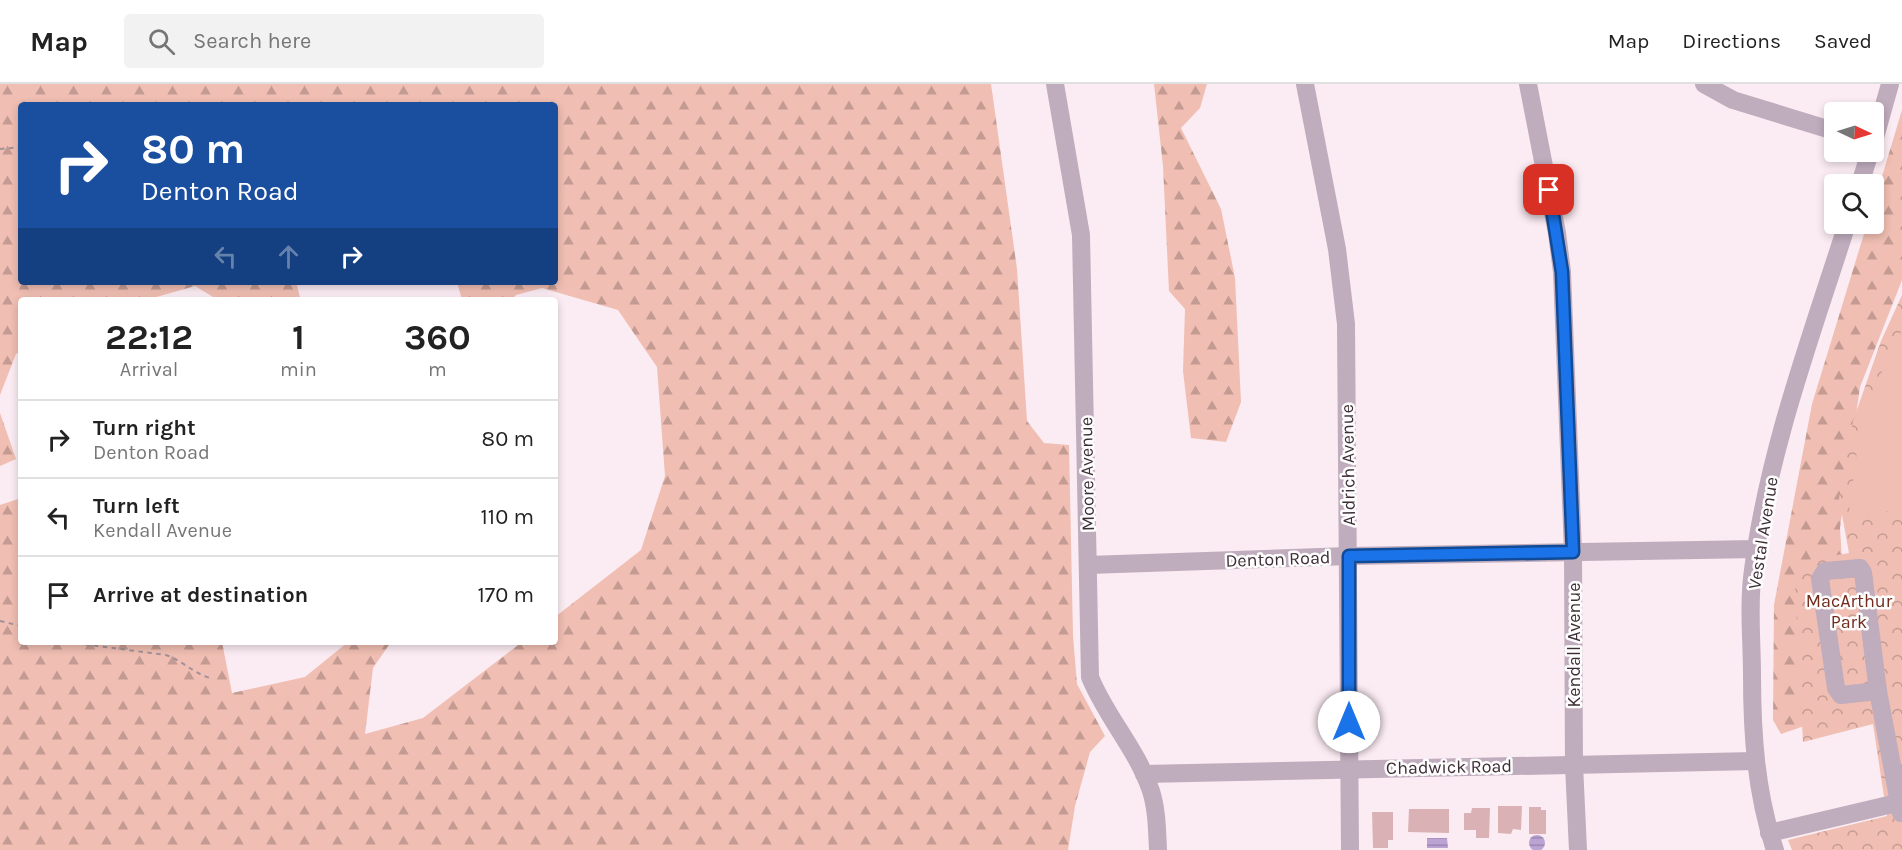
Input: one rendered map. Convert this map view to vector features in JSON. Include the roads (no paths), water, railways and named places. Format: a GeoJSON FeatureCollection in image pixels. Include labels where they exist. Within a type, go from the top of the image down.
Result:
{"type":"FeatureCollection","features":[{"type":"Feature","properties":{"kind":"street","name":"Moore Avenue"},"geometry":{"type":"LineString","coordinates":[[1055,84],[1081,235],[1090,677],[1098,697],[1144,774],[1157,817],[1158,850]]}},
{"type":"Feature","properties":{"kind":"street","name":"Aldrich Avenue"},"geometry":{"type":"LineString","coordinates":[[1305,84],[1337,249],[1346,324],[1350,850]]}},
{"type":"Feature","properties":{"kind":"street","name":"Kendall Avenue"},"geometry":{"type":"LineString","coordinates":[[1528,84],[1557,233],[1562,272],[1573,552],[1574,765],[1578,850]]}},
{"type":"Feature","properties":{"kind":"street"},"geometry":{"type":"LineString","coordinates":[[1704,84],[1733,100],[1824,128]]}},
{"type":"Feature","properties":{"kind":"street"},"geometry":{"type":"LineString","coordinates":[[1884,105],[1890,84]]}},
{"type":"Feature","properties":{"kind":"street","name":"Vestal Avenue"},"geometry":{"type":"LineString","coordinates":[[1772,842],[1755,761],[1752,723],[1752,573],[1767,488],[1798,377],[1844,234]]}},
{"type":"Feature","properties":{"kind":"street","name":"Denton Road"},"geometry":{"type":"LineString","coordinates":[[1088,565],[1349,556],[1756,549]]}},
{"type":"Feature","properties":{"kind":"street"},"geometry":{"type":"LineString","coordinates":[[1772,842],[1900,809],[1878,691],[1863,573],[1860,568],[1825,571],[1820,579],[1836,688],[1841,694],[1878,691]]}},
{"type":"Feature","properties":{"kind":"street","name":"Chadwick Road"},"geometry":{"type":"LineString","coordinates":[[1144,774],[1755,761]]}},
{"type":"Feature","properties":{"kind":"park label","name":"MacArthur Park"},"geometry":{"type":"Point","coordinates":[1849,611]}}]}
